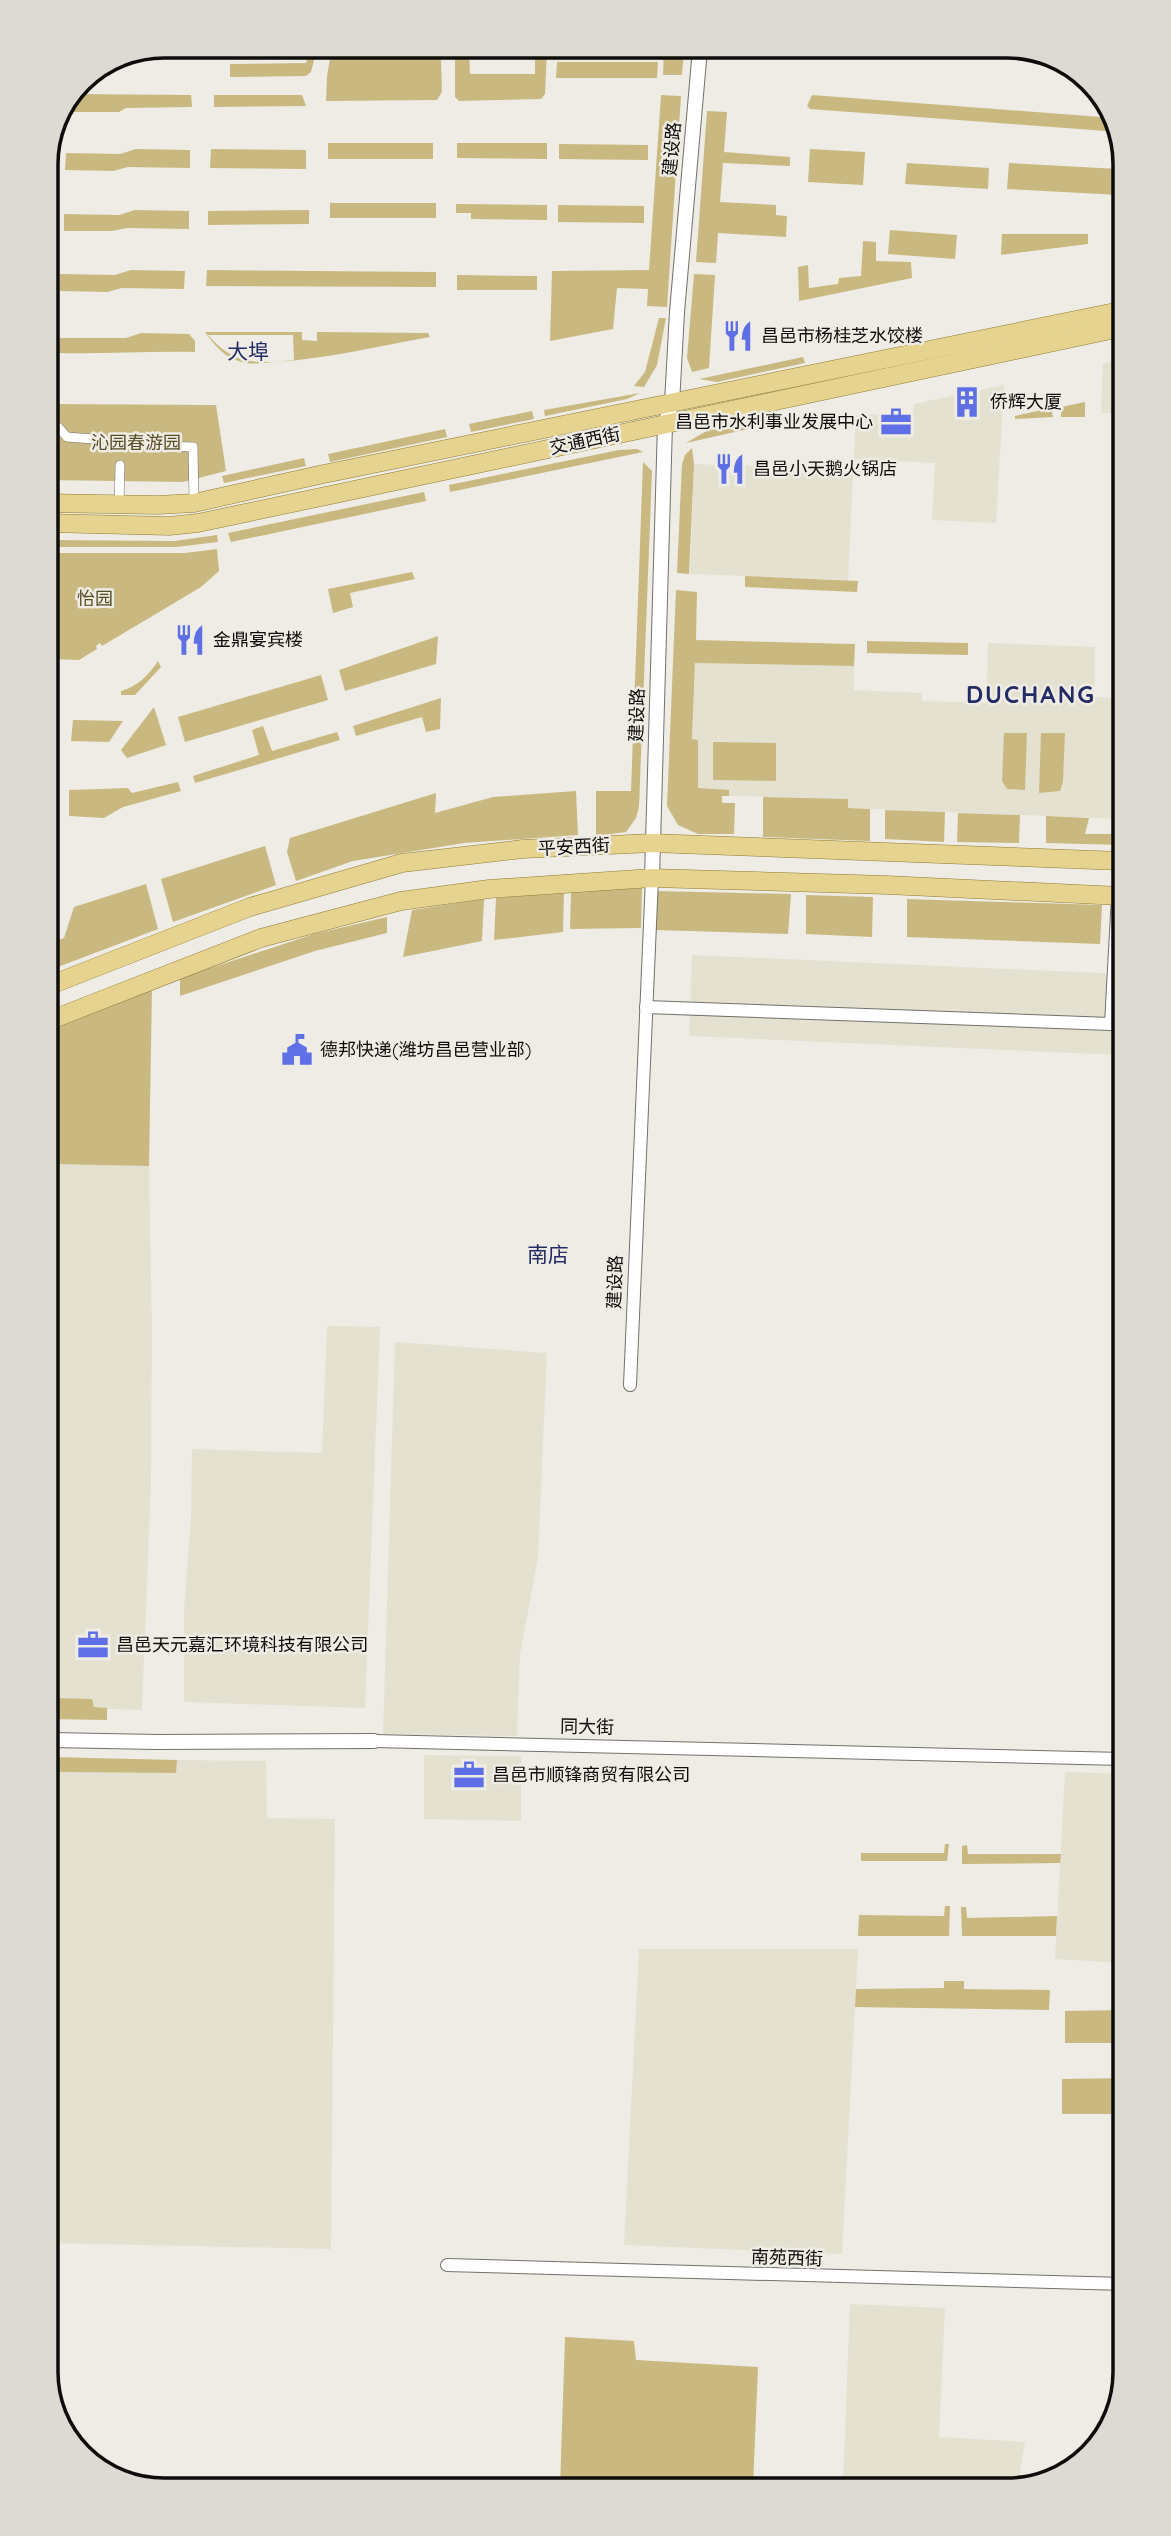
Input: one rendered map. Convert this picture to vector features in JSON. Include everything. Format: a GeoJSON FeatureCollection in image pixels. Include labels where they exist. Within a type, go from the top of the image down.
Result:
{"type":"FeatureCollection","features":[{"type":"Feature","properties":{"kind":"main road","name":"交通西街"},"geometry":{"type":"LineString","coordinates":[[58,503],[194,503],[1113,312]]}},
{"type":"Feature","properties":{"kind":"main road","name":"交通西街"},"geometry":{"type":"LineString","coordinates":[[58,523],[169,526],[198,523],[1113,329]]}},
{"type":"Feature","properties":{"kind":"main road","name":"平安西街"},"geometry":{"type":"LineString","coordinates":[[58,982],[250,907],[402,863],[523,849],[652,843],[1113,861]]}},
{"type":"Feature","properties":{"kind":"main road","name":"平安西街"},"geometry":{"type":"LineString","coordinates":[[58,1017],[261,938],[401,901],[489,889],[652,878],[887,884],[1113,896]]}},
{"type":"Feature","properties":{"kind":"street","name":"建设路"},"geometry":{"type":"LineString","coordinates":[[630,1385],[652,878],[665,424],[672,403],[677,312],[699,58]]}},
{"type":"Feature","properties":{"kind":"street"},"geometry":{"type":"LineString","coordinates":[[58,427],[67,437],[93,439]]}},
{"type":"Feature","properties":{"kind":"street"},"geometry":{"type":"LineString","coordinates":[[145,441],[166,441],[166,446],[193,447],[194,503]]}},
{"type":"Feature","properties":{"kind":"street"},"geometry":{"type":"LineString","coordinates":[[119,505],[120,465]]}},
{"type":"Feature","properties":{"kind":"street"},"geometry":{"type":"LineString","coordinates":[[646,1007],[1111,1024],[1113,996]]}},
{"type":"Feature","properties":{"kind":"street","name":"同大街"},"geometry":{"type":"LineString","coordinates":[[58,1740],[374,1741],[1113,1759]]}},
{"type":"Feature","properties":{"kind":"street","name":"南苑西街"},"geometry":{"type":"LineString","coordinates":[[447,2265],[1113,2284]]}},
{"type":"Feature","properties":{"kind":"shaded area"},"geometry":{"type":"Polygon","coordinates":[[[1113,361],[1113,413],[1101,413],[1103,363],[1113,361]]]}},
{"type":"Feature","properties":{"kind":"shaded area"},"geometry":{"type":"Polygon","coordinates":[[[1004,385],[996,523],[932,520],[935,463],[854,459],[856,415],[913,414],[914,404],[1004,385]]]}},
{"type":"Feature","properties":{"kind":"shaded area"},"geometry":{"type":"Polygon","coordinates":[[[694,464],[786,467],[786,472],[853,475],[848,580],[690,574],[694,464]]]}},
{"type":"Feature","properties":{"kind":"shaded area"},"geometry":{"type":"Polygon","coordinates":[[[988,643],[1095,647],[1094,697],[1113,698],[1113,819],[848,808],[848,799],[691,795],[695,663],[854,666],[854,690],[922,693],[922,701],[986,703],[988,643]]]}},
{"type":"Feature","properties":{"kind":"shaded area"},"geometry":{"type":"Polygon","coordinates":[[[692,955],[1113,974],[1113,1055],[689,1036],[692,955]]]}},
{"type":"Feature","properties":{"kind":"shaded area"},"geometry":{"type":"Polygon","coordinates":[[[58,1164],[149,1166],[151,1482],[142,1710],[58,1707],[58,1164]]]}},
{"type":"Feature","properties":{"kind":"shaded area"},"geometry":{"type":"Polygon","coordinates":[[[327,1326],[380,1327],[365,1708],[184,1702],[184,1609],[191,1518],[192,1449],[322,1453],[327,1326]]]}},
{"type":"Feature","properties":{"kind":"shaded area"},"geometry":{"type":"Polygon","coordinates":[[[395,1342],[547,1353],[538,1558],[520,1654],[517,1736],[383,1734],[395,1342]]]}},
{"type":"Feature","properties":{"kind":"shaded area"},"geometry":{"type":"Polygon","coordinates":[[[424,1755],[521,1756],[521,1821],[424,1819],[424,1755]]]}},
{"type":"Feature","properties":{"kind":"shaded area"},"geometry":{"type":"Polygon","coordinates":[[[177,1760],[266,1761],[267,1818],[335,1819],[331,2249],[58,2243],[58,1772],[175,1773],[177,1760]]]}},
{"type":"Feature","properties":{"kind":"shaded area"},"geometry":{"type":"Polygon","coordinates":[[[1065,1772],[1113,1774],[1113,1962],[1055,1959],[1065,1772]]]}},
{"type":"Feature","properties":{"kind":"shaded area"},"geometry":{"type":"Polygon","coordinates":[[[639,1949],[858,1949],[842,2254],[624,2245],[639,1949]]]}},
{"type":"Feature","properties":{"kind":"shaded area"},"geometry":{"type":"Polygon","coordinates":[[[850,2304],[945,2308],[939,2437],[1025,2442],[1019,2477],[843,2478],[850,2304]]]}},
{"type":"Feature","properties":{"kind":"green space"},"geometry":{"type":"Polygon","coordinates":[[[308,58],[314,58],[311,72],[306,76],[230,77],[230,64],[306,63],[308,58]]]}},
{"type":"Feature","properties":{"kind":"green space"},"geometry":{"type":"Polygon","coordinates":[[[330,58],[434,58],[441,59],[442,92],[437,100],[326,101],[330,58]]]}},
{"type":"Feature","properties":{"kind":"green space"},"geometry":{"type":"Polygon","coordinates":[[[455,58],[469,58],[470,74],[535,74],[535,58],[547,58],[545,94],[541,99],[459,101],[455,97],[455,58]]]}},
{"type":"Feature","properties":{"kind":"green space"},"geometry":{"type":"Polygon","coordinates":[[[664,58],[683,58],[682,75],[663,75],[664,58]]]}},
{"type":"Feature","properties":{"kind":"green space"},"geometry":{"type":"Polygon","coordinates":[[[557,62],[658,62],[657,78],[556,78],[557,62]]]}},
{"type":"Feature","properties":{"kind":"green space"},"geometry":{"type":"Polygon","coordinates":[[[85,94],[191,95],[192,107],[73,112],[85,94]]]}},
{"type":"Feature","properties":{"kind":"green space"},"geometry":{"type":"Polygon","coordinates":[[[214,95],[302,95],[306,106],[214,107],[214,95]]]}},
{"type":"Feature","properties":{"kind":"green space"},"geometry":{"type":"Polygon","coordinates":[[[661,95],[681,96],[667,307],[647,306],[648,289],[617,288],[613,329],[550,341],[552,271],[649,270],[661,95]]]}},
{"type":"Feature","properties":{"kind":"green space"},"geometry":{"type":"Polygon","coordinates":[[[812,95],[1102,117],[1108,131],[810,109],[807,106],[812,95]]]}},
{"type":"Feature","properties":{"kind":"green space"},"geometry":{"type":"Polygon","coordinates":[[[707,111],[727,112],[724,152],[790,157],[790,166],[723,163],[720,202],[776,205],[776,215],[787,216],[786,237],[718,233],[716,263],[696,262],[707,111]]]}},
{"type":"Feature","properties":{"kind":"green space"},"geometry":{"type":"Polygon","coordinates":[[[328,143],[433,143],[433,159],[328,159],[328,143]]]}},
{"type":"Feature","properties":{"kind":"green space"},"geometry":{"type":"Polygon","coordinates":[[[457,143],[547,143],[547,159],[457,158],[457,143]]]}},
{"type":"Feature","properties":{"kind":"green space"},"geometry":{"type":"Polygon","coordinates":[[[559,144],[648,145],[648,160],[559,159],[559,144]]]}},
{"type":"Feature","properties":{"kind":"green space"},"geometry":{"type":"Polygon","coordinates":[[[136,149],[190,150],[190,168],[65,170],[66,153],[120,154],[136,149]]]}},
{"type":"Feature","properties":{"kind":"green space"},"geometry":{"type":"Polygon","coordinates":[[[211,149],[306,150],[306,169],[210,168],[211,149]]]}},
{"type":"Feature","properties":{"kind":"green space"},"geometry":{"type":"Polygon","coordinates":[[[810,149],[865,152],[863,185],[808,182],[810,149]]]}},
{"type":"Feature","properties":{"kind":"green space"},"geometry":{"type":"Polygon","coordinates":[[[907,163],[989,168],[988,189],[905,184],[907,163]]]}},
{"type":"Feature","properties":{"kind":"green space"},"geometry":{"type":"Polygon","coordinates":[[[1009,163],[1113,169],[1113,195],[1007,189],[1009,163]]]}},
{"type":"Feature","properties":{"kind":"green space"},"geometry":{"type":"Polygon","coordinates":[[[330,203],[436,203],[436,218],[330,218],[330,203]]]}},
{"type":"Feature","properties":{"kind":"green space"},"geometry":{"type":"Polygon","coordinates":[[[456,204],[547,205],[547,220],[471,219],[471,213],[456,213],[456,204]]]}},
{"type":"Feature","properties":{"kind":"green space"},"geometry":{"type":"Polygon","coordinates":[[[558,205],[644,206],[644,223],[558,222],[558,205]]]}},
{"type":"Feature","properties":{"kind":"green space"},"geometry":{"type":"Polygon","coordinates":[[[135,210],[189,211],[189,229],[64,231],[64,214],[119,215],[135,210]]]}},
{"type":"Feature","properties":{"kind":"green space"},"geometry":{"type":"Polygon","coordinates":[[[309,210],[309,224],[208,225],[208,211],[309,210]]]}},
{"type":"Feature","properties":{"kind":"green space"},"geometry":{"type":"Polygon","coordinates":[[[890,230],[957,235],[955,259],[888,254],[890,230]]]}},
{"type":"Feature","properties":{"kind":"green space"},"geometry":{"type":"Polygon","coordinates":[[[1002,234],[1088,234],[1088,244],[1001,255],[1002,234]]]}},
{"type":"Feature","properties":{"kind":"green space"},"geometry":{"type":"Polygon","coordinates":[[[863,241],[876,242],[876,261],[911,262],[912,278],[799,301],[798,267],[808,265],[809,288],[838,284],[839,278],[861,276],[863,241]]]}},
{"type":"Feature","properties":{"kind":"green space"},"geometry":{"type":"Polygon","coordinates":[[[131,270],[185,271],[184,289],[60,291],[60,274],[115,275],[131,270]]]}},
{"type":"Feature","properties":{"kind":"green space"},"geometry":{"type":"Polygon","coordinates":[[[207,270],[436,272],[436,287],[206,286],[207,270]]]}},
{"type":"Feature","properties":{"kind":"green space"},"geometry":{"type":"Polygon","coordinates":[[[694,274],[715,275],[709,368],[692,372],[687,358],[694,274]]]}},
{"type":"Feature","properties":{"kind":"green space"},"geometry":{"type":"Polygon","coordinates":[[[457,275],[537,276],[537,290],[457,290],[457,275]]]}},
{"type":"Feature","properties":{"kind":"green space"},"geometry":{"type":"Polygon","coordinates":[[[659,318],[666,318],[657,365],[644,387],[634,386],[645,372],[659,318]]]}},
{"type":"Feature","properties":{"kind":"green space"},"geometry":{"type":"Polygon","coordinates":[[[205,332],[302,332],[302,340],[317,341],[317,332],[428,333],[430,337],[333,355],[294,360],[254,364],[230,357],[220,350],[205,332]],[[208,335],[217,345],[237,357],[269,362],[294,360],[293,335],[208,335]]]}},
{"type":"Feature","properties":{"kind":"green space"},"geometry":{"type":"Polygon","coordinates":[[[141,333],[189,334],[195,341],[195,352],[59,353],[60,338],[126,338],[141,333]]]}},
{"type":"Feature","properties":{"kind":"green space"},"geometry":{"type":"Polygon","coordinates":[[[803,357],[805,363],[717,382],[699,379],[803,357]]]}},
{"type":"Feature","properties":{"kind":"green space"},"geometry":{"type":"Polygon","coordinates":[[[640,393],[627,399],[545,416],[544,410],[640,393]]]}},
{"type":"Feature","properties":{"kind":"green space"},"geometry":{"type":"Polygon","coordinates":[[[1085,402],[1085,417],[1061,417],[1061,407],[1085,402]]]}},
{"type":"Feature","properties":{"kind":"green space","name":"沁园春游园"},"geometry":{"type":"Polygon","coordinates":[[[58,404],[216,405],[226,471],[183,482],[58,480],[58,404]]]}},
{"type":"Feature","properties":{"kind":"green space"},"geometry":{"type":"Polygon","coordinates":[[[1051,408],[1053,417],[1015,419],[1015,416],[1051,408]]]}},
{"type":"Feature","properties":{"kind":"green space"},"geometry":{"type":"Polygon","coordinates":[[[532,411],[534,419],[471,432],[469,424],[532,411]]]}},
{"type":"Feature","properties":{"kind":"green space"},"geometry":{"type":"Polygon","coordinates":[[[757,421],[757,427],[686,443],[708,430],[757,421]]]}},
{"type":"Feature","properties":{"kind":"green space"},"geometry":{"type":"Polygon","coordinates":[[[445,429],[447,437],[330,462],[328,454],[445,429]]]}},
{"type":"Feature","properties":{"kind":"green space"},"geometry":{"type":"Polygon","coordinates":[[[692,448],[694,464],[689,574],[677,573],[682,464],[685,455],[692,448]]]}},
{"type":"Feature","properties":{"kind":"green space"},"geometry":{"type":"Polygon","coordinates":[[[637,449],[643,452],[450,492],[449,485],[619,450],[637,449]]]}},
{"type":"Feature","properties":{"kind":"green space"},"geometry":{"type":"Polygon","coordinates":[[[304,458],[306,466],[224,483],[222,476],[304,458]]]}},
{"type":"Feature","properties":{"kind":"green space"},"geometry":{"type":"Polygon","coordinates":[[[643,462],[652,471],[639,807],[636,818],[626,832],[596,836],[596,791],[631,791],[643,462]]]}},
{"type":"Feature","properties":{"kind":"green space"},"geometry":{"type":"Polygon","coordinates":[[[424,492],[426,501],[231,542],[228,533],[424,492]]]}},
{"type":"Feature","properties":{"kind":"green space"},"geometry":{"type":"Polygon","coordinates":[[[217,535],[218,542],[176,547],[58,547],[58,540],[175,541],[217,535]]]}},
{"type":"Feature","properties":{"kind":"green space","name":"怡园"},"geometry":{"type":"Polygon","coordinates":[[[217,549],[219,571],[201,587],[102,646],[100,643],[96,646],[97,649],[79,660],[58,659],[58,553],[185,553],[217,549]]]}},
{"type":"Feature","properties":{"kind":"green space"},"geometry":{"type":"Polygon","coordinates":[[[412,572],[415,579],[350,593],[353,607],[333,613],[328,589],[412,572]]]}},
{"type":"Feature","properties":{"kind":"green space"},"geometry":{"type":"Polygon","coordinates":[[[745,576],[858,581],[857,592],[745,587],[745,576]]]}},
{"type":"Feature","properties":{"kind":"green space"},"geometry":{"type":"Polygon","coordinates":[[[676,590],[697,592],[696,640],[855,644],[854,666],[695,663],[692,739],[698,740],[698,788],[729,790],[729,796],[722,796],[722,803],[735,803],[734,834],[698,834],[678,825],[667,806],[676,590]]]}},
{"type":"Feature","properties":{"kind":"green space"},"geometry":{"type":"Polygon","coordinates":[[[438,636],[436,664],[345,691],[339,670],[438,636]]]}},
{"type":"Feature","properties":{"kind":"green space"},"geometry":{"type":"Polygon","coordinates":[[[867,641],[968,643],[968,655],[867,653],[867,641]]]}},
{"type":"Feature","properties":{"kind":"green space"},"geometry":{"type":"Polygon","coordinates":[[[158,661],[161,667],[135,695],[121,695],[121,691],[142,680],[158,661]]]}},
{"type":"Feature","properties":{"kind":"green space"},"geometry":{"type":"Polygon","coordinates":[[[321,675],[328,700],[185,742],[178,717],[321,675]]]}},
{"type":"Feature","properties":{"kind":"green space"},"geometry":{"type":"Polygon","coordinates":[[[441,698],[440,729],[426,732],[422,717],[356,736],[353,726],[441,698]]]}},
{"type":"Feature","properties":{"kind":"green space"},"geometry":{"type":"Polygon","coordinates":[[[154,707],[166,745],[127,758],[121,750],[154,707]]]}},
{"type":"Feature","properties":{"kind":"green space"},"geometry":{"type":"Polygon","coordinates":[[[73,720],[123,721],[109,742],[71,741],[73,720]]]}},
{"type":"Feature","properties":{"kind":"green space"},"geometry":{"type":"Polygon","coordinates":[[[263,726],[272,751],[337,732],[340,740],[195,783],[193,776],[259,755],[252,730],[263,726]]]}},
{"type":"Feature","properties":{"kind":"green space"},"geometry":{"type":"Polygon","coordinates":[[[1004,733],[1027,733],[1025,790],[1007,789],[1002,781],[1004,733]]]}},
{"type":"Feature","properties":{"kind":"green space"},"geometry":{"type":"Polygon","coordinates":[[[1041,733],[1065,733],[1063,782],[1060,791],[1039,793],[1041,733]]]}},
{"type":"Feature","properties":{"kind":"green space"},"geometry":{"type":"Polygon","coordinates":[[[713,742],[776,743],[776,781],[713,780],[713,742]]]}},
{"type":"Feature","properties":{"kind":"green space"},"geometry":{"type":"Polygon","coordinates":[[[178,782],[181,791],[123,807],[104,818],[69,816],[69,790],[128,788],[132,793],[178,782]]]}},
{"type":"Feature","properties":{"kind":"green space"},"geometry":{"type":"Polygon","coordinates":[[[576,791],[578,835],[464,843],[353,861],[296,881],[287,852],[290,838],[436,793],[435,813],[493,797],[576,791]]]}},
{"type":"Feature","properties":{"kind":"green space"},"geometry":{"type":"Polygon","coordinates":[[[763,797],[848,799],[848,808],[870,809],[870,841],[763,837],[763,797]]]}},
{"type":"Feature","properties":{"kind":"green space"},"geometry":{"type":"Polygon","coordinates":[[[885,810],[945,812],[944,842],[885,839],[885,810]]]}},
{"type":"Feature","properties":{"kind":"green space"},"geometry":{"type":"Polygon","coordinates":[[[958,813],[1020,815],[1019,843],[957,842],[958,813]]]}},
{"type":"Feature","properties":{"kind":"green space"},"geometry":{"type":"Polygon","coordinates":[[[1046,816],[1089,818],[1085,834],[1113,834],[1113,845],[1046,843],[1046,816]]]}},
{"type":"Feature","properties":{"kind":"green space"},"geometry":{"type":"Polygon","coordinates":[[[265,846],[276,885],[173,922],[161,879],[265,846]]]}},
{"type":"Feature","properties":{"kind":"green space"},"geometry":{"type":"Polygon","coordinates":[[[146,884],[158,929],[58,967],[58,940],[64,938],[74,907],[146,884]]]}},
{"type":"Feature","properties":{"kind":"green space"},"geometry":{"type":"Polygon","coordinates":[[[642,888],[641,928],[570,929],[571,891],[642,888]]]}},
{"type":"Feature","properties":{"kind":"green space"},"geometry":{"type":"Polygon","coordinates":[[[656,891],[791,894],[788,934],[655,930],[656,891]]]}},
{"type":"Feature","properties":{"kind":"green space"},"geometry":{"type":"Polygon","coordinates":[[[564,892],[563,932],[494,940],[496,898],[564,892]]]}},
{"type":"Feature","properties":{"kind":"green space"},"geometry":{"type":"Polygon","coordinates":[[[806,895],[873,897],[872,937],[806,934],[806,895]]]}},
{"type":"Feature","properties":{"kind":"green space"},"geometry":{"type":"Polygon","coordinates":[[[484,899],[482,941],[403,957],[412,910],[484,899]]]}},
{"type":"Feature","properties":{"kind":"green space"},"geometry":{"type":"Polygon","coordinates":[[[907,899],[1102,905],[1100,944],[907,937],[907,899]]]}},
{"type":"Feature","properties":{"kind":"green space"},"geometry":{"type":"Polygon","coordinates":[[[387,917],[387,933],[315,951],[180,996],[180,978],[314,934],[387,917]]]}},
{"type":"Feature","properties":{"kind":"green space"},"geometry":{"type":"Polygon","coordinates":[[[152,986],[149,1166],[58,1164],[58,1026],[152,986]]]}},
{"type":"Feature","properties":{"kind":"green space"},"geometry":{"type":"Polygon","coordinates":[[[58,1698],[92,1699],[94,1707],[107,1708],[107,1720],[58,1719],[58,1698]]]}},
{"type":"Feature","properties":{"kind":"green space"},"geometry":{"type":"Polygon","coordinates":[[[58,1757],[177,1760],[176,1773],[58,1772],[58,1757]]]}},
{"type":"Feature","properties":{"kind":"green space"},"geometry":{"type":"Polygon","coordinates":[[[945,1844],[949,1844],[947,1861],[861,1861],[861,1853],[944,1853],[945,1844]]]}},
{"type":"Feature","properties":{"kind":"green space"},"geometry":{"type":"Polygon","coordinates":[[[967,1845],[968,1854],[1061,1854],[1060,1863],[962,1864],[962,1846],[967,1845]]]}},
{"type":"Feature","properties":{"kind":"green space"},"geometry":{"type":"Polygon","coordinates":[[[945,1906],[950,1906],[949,1936],[858,1936],[859,1915],[944,1916],[945,1906]]]}},
{"type":"Feature","properties":{"kind":"green space"},"geometry":{"type":"Polygon","coordinates":[[[961,1907],[966,1907],[967,1918],[1057,1916],[1056,1936],[962,1936],[961,1907]]]}},
{"type":"Feature","properties":{"kind":"green space"},"geometry":{"type":"Polygon","coordinates":[[[944,1981],[964,1981],[964,1989],[1050,1990],[1049,2010],[855,2007],[856,1989],[944,1988],[944,1981]]]}},
{"type":"Feature","properties":{"kind":"green space"},"geometry":{"type":"Polygon","coordinates":[[[1113,2010],[1113,2043],[1065,2043],[1065,2011],[1113,2010]]]}},
{"type":"Feature","properties":{"kind":"green space"},"geometry":{"type":"Polygon","coordinates":[[[1113,2078],[1113,2114],[1062,2114],[1062,2079],[1113,2078]]]}},
{"type":"Feature","properties":{"kind":"green space"},"geometry":{"type":"Polygon","coordinates":[[[565,2337],[634,2341],[636,2360],[758,2367],[753,2478],[560,2478],[565,2337]]]}},
{"type":"Feature","properties":{"kind":"place","name":"昌邑市杨桂芝水饺楼"},"geometry":{"type":"Point","coordinates":[738,336]}},
{"type":"Feature","properties":{"kind":"place","name":"侨辉大厦"},"geometry":{"type":"Point","coordinates":[967,402]}},
{"type":"Feature","properties":{"kind":"place","name":"昌邑市水利事业发展中心"},"geometry":{"type":"Point","coordinates":[896,422]}},
{"type":"Feature","properties":{"kind":"place","name":"昌邑小天鹅火锅店"},"geometry":{"type":"Point","coordinates":[730,469]}},
{"type":"Feature","properties":{"kind":"place","name":"金鼎宴宾楼"},"geometry":{"type":"Point","coordinates":[190,640]}},
{"type":"Feature","properties":{"kind":"place","name":"德邦快递(潍坊昌邑营业部)"},"geometry":{"type":"Point","coordinates":[297,1050]}},
{"type":"Feature","properties":{"kind":"place","name":"昌邑天元嘉汇环境科技有限公司"},"geometry":{"type":"Point","coordinates":[93,1645]}},
{"type":"Feature","properties":{"kind":"place","name":"昌邑市顺锋商贸有限公司"},"geometry":{"type":"Point","coordinates":[469,1775]}},
{"type":"Feature","properties":{"kind":"district","name":"大埠"},"geometry":{"type":"Point","coordinates":[248,352]}},
{"type":"Feature","properties":{"kind":"district","name":"DUCHANG"},"geometry":{"type":"Point","coordinates":[1031,695]}},
{"type":"Feature","properties":{"kind":"district","name":"南店"},"geometry":{"type":"Point","coordinates":[548,1255]}}]}
